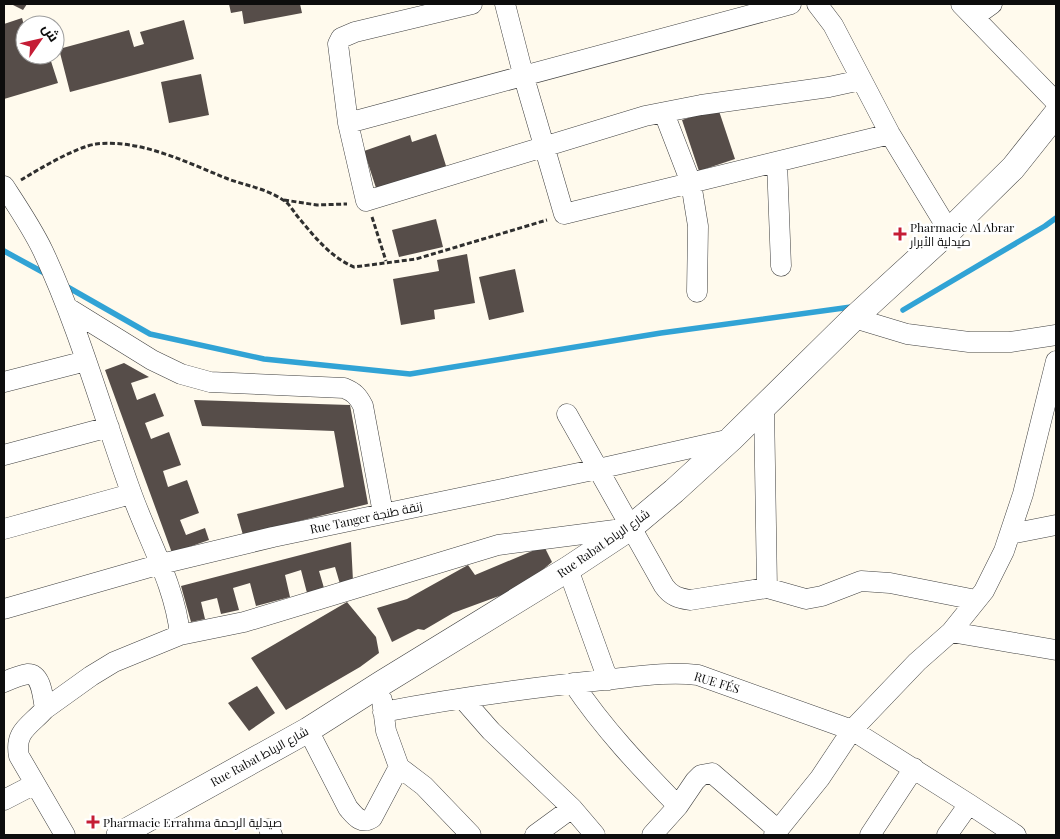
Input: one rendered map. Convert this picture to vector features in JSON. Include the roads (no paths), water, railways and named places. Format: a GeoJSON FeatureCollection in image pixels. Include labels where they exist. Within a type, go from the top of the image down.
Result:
{"type":"FeatureCollection","features":[{"type":"Feature","properties":{"kind":"street"},"geometry":{"type":"LineString","coordinates":[[472,4],[355,32],[342,38],[338,44],[348,123],[366,201],[645,116],[701,105],[829,87],[862,80]]}},
{"type":"Feature","properties":{"kind":"street"},"geometry":{"type":"LineString","coordinates":[[505,4],[564,214],[890,134]]}},
{"type":"Feature","properties":{"kind":"street"},"geometry":{"type":"LineString","coordinates":[[348,123],[524,74],[791,4]]}},
{"type":"Feature","properties":{"kind":"street"},"geometry":{"type":"LineString","coordinates":[[817,4],[833,24],[890,134],[949,231]]}},
{"type":"Feature","properties":{"kind":"street"},"geometry":{"type":"LineString","coordinates":[[992,4],[968,11],[1056,102]]}},
{"type":"Feature","properties":{"kind":"street"},"geometry":{"type":"LineString","coordinates":[[664,113],[691,183],[698,226],[696,292]]}},
{"type":"Feature","properties":{"kind":"street","name":"Rue Rabat شارع الرباط"},"geometry":{"type":"LineString","coordinates":[[119,835],[145,828],[308,730],[568,569],[630,528],[674,492],[731,439],[854,318],[949,231],[1013,168],[1056,114]]}},
{"type":"Feature","properties":{"kind":"street"},"geometry":{"type":"LineString","coordinates":[[777,162],[781,266]]}},
{"type":"Feature","properties":{"kind":"street"},"geometry":{"type":"LineString","coordinates":[[5,188],[42,249],[66,304],[132,494],[161,564],[178,616],[180,635]]}},
{"type":"Feature","properties":{"kind":"street"},"geometry":{"type":"LineString","coordinates":[[66,304],[152,360],[181,374],[210,382],[344,388],[354,392],[360,398],[363,406],[383,513]]}},
{"type":"Feature","properties":{"kind":"street"},"geometry":{"type":"LineString","coordinates":[[854,318],[907,334],[969,342],[1010,342],[1056,335]]}},
{"type":"Feature","properties":{"kind":"street"},"geometry":{"type":"LineString","coordinates":[[4,382],[86,361]]}},
{"type":"Feature","properties":{"kind":"street"},"geometry":{"type":"LineString","coordinates":[[652,835],[678,806],[700,775],[712,773],[776,833],[820,778],[852,730],[917,662],[951,632],[984,591],[1004,551],[1049,425],[1056,361]]}},
{"type":"Feature","properties":{"kind":"street"},"geometry":{"type":"LineString","coordinates":[[764,405],[767,588]]}},
{"type":"Feature","properties":{"kind":"street"},"geometry":{"type":"LineString","coordinates":[[567,414],[668,593],[678,598],[690,600],[767,588],[806,599],[822,596],[860,581],[890,583],[976,600]]}},
{"type":"Feature","properties":{"kind":"street"},"geometry":{"type":"LineString","coordinates":[[4,455],[108,427]]}},
{"type":"Feature","properties":{"kind":"street","name":"Rue Tanger زنقة طنجة"},"geometry":{"type":"LineString","coordinates":[[4,609],[161,564],[273,537],[598,469],[731,439]]}},
{"type":"Feature","properties":{"kind":"street"},"geometry":{"type":"LineString","coordinates":[[4,529],[132,494]]}},
{"type":"Feature","properties":{"kind":"street"},"geometry":{"type":"LineString","coordinates":[[1010,534],[1056,525]]}},
{"type":"Feature","properties":{"kind":"street"},"geometry":{"type":"LineString","coordinates":[[65,835],[19,756],[18,738],[26,727],[45,709],[114,662],[180,635],[244,622],[498,545],[630,528]]}},
{"type":"Feature","properties":{"kind":"street"},"geometry":{"type":"LineString","coordinates":[[568,569],[608,680]]}},
{"type":"Feature","properties":{"kind":"street"},"geometry":{"type":"LineString","coordinates":[[951,632],[1056,650]]}},
{"type":"Feature","properties":{"kind":"street","name":"RUE FÉS"},"geometry":{"type":"LineString","coordinates":[[382,712],[572,684],[665,674],[684,673],[698,675],[852,730],[1016,835]]}},
{"type":"Feature","properties":{"kind":"street"},"geometry":{"type":"LineString","coordinates":[[4,682],[27,674],[33,675],[38,680],[45,709]]}},
{"type":"Feature","properties":{"kind":"street"},"geometry":{"type":"LineString","coordinates":[[382,683],[382,712],[386,731],[399,767],[424,786],[471,835]]}},
{"type":"Feature","properties":{"kind":"street"},"geometry":{"type":"LineString","coordinates":[[572,684],[607,729],[678,806]]}},
{"type":"Feature","properties":{"kind":"street"},"geometry":{"type":"LineString","coordinates":[[463,699],[491,730],[572,808],[595,835]]}},
{"type":"Feature","properties":{"kind":"street"},"geometry":{"type":"LineString","coordinates":[[308,730],[348,808],[361,821],[367,821],[372,818],[399,767]]}},
{"type":"Feature","properties":{"kind":"street"},"geometry":{"type":"LineString","coordinates":[[870,835],[914,768]]}},
{"type":"Feature","properties":{"kind":"street"},"geometry":{"type":"LineString","coordinates":[[4,800],[35,784]]}},
{"type":"Feature","properties":{"kind":"street"},"geometry":{"type":"LineString","coordinates":[[947,835],[969,804]]}},
{"type":"Feature","properties":{"kind":"street"},"geometry":{"type":"LineString","coordinates":[[535,835],[572,808]]}},
{"type":"Feature","properties":{"kind":"waterway"},"geometry":{"type":"LineString","coordinates":[[903,310],[1056,218]]}},
{"type":"Feature","properties":{"kind":"waterway"},"geometry":{"type":"LineString","coordinates":[[4,251],[48,275]]}},
{"type":"Feature","properties":{"kind":"waterway"},"geometry":{"type":"LineString","coordinates":[[64,285],[150,334],[264,359],[410,374],[661,333],[851,307]]}},
{"type":"Feature","properties":{"kind":"place","name":"Pharmacie Al Abrar صيدلية الأبرار"},"geometry":{"type":"Point","coordinates":[900,234]}},
{"type":"Feature","properties":{"kind":"place","name":"Pharmacie Errahma صيدلية الرحمة"},"geometry":{"type":"Point","coordinates":[93,822]}}]}
